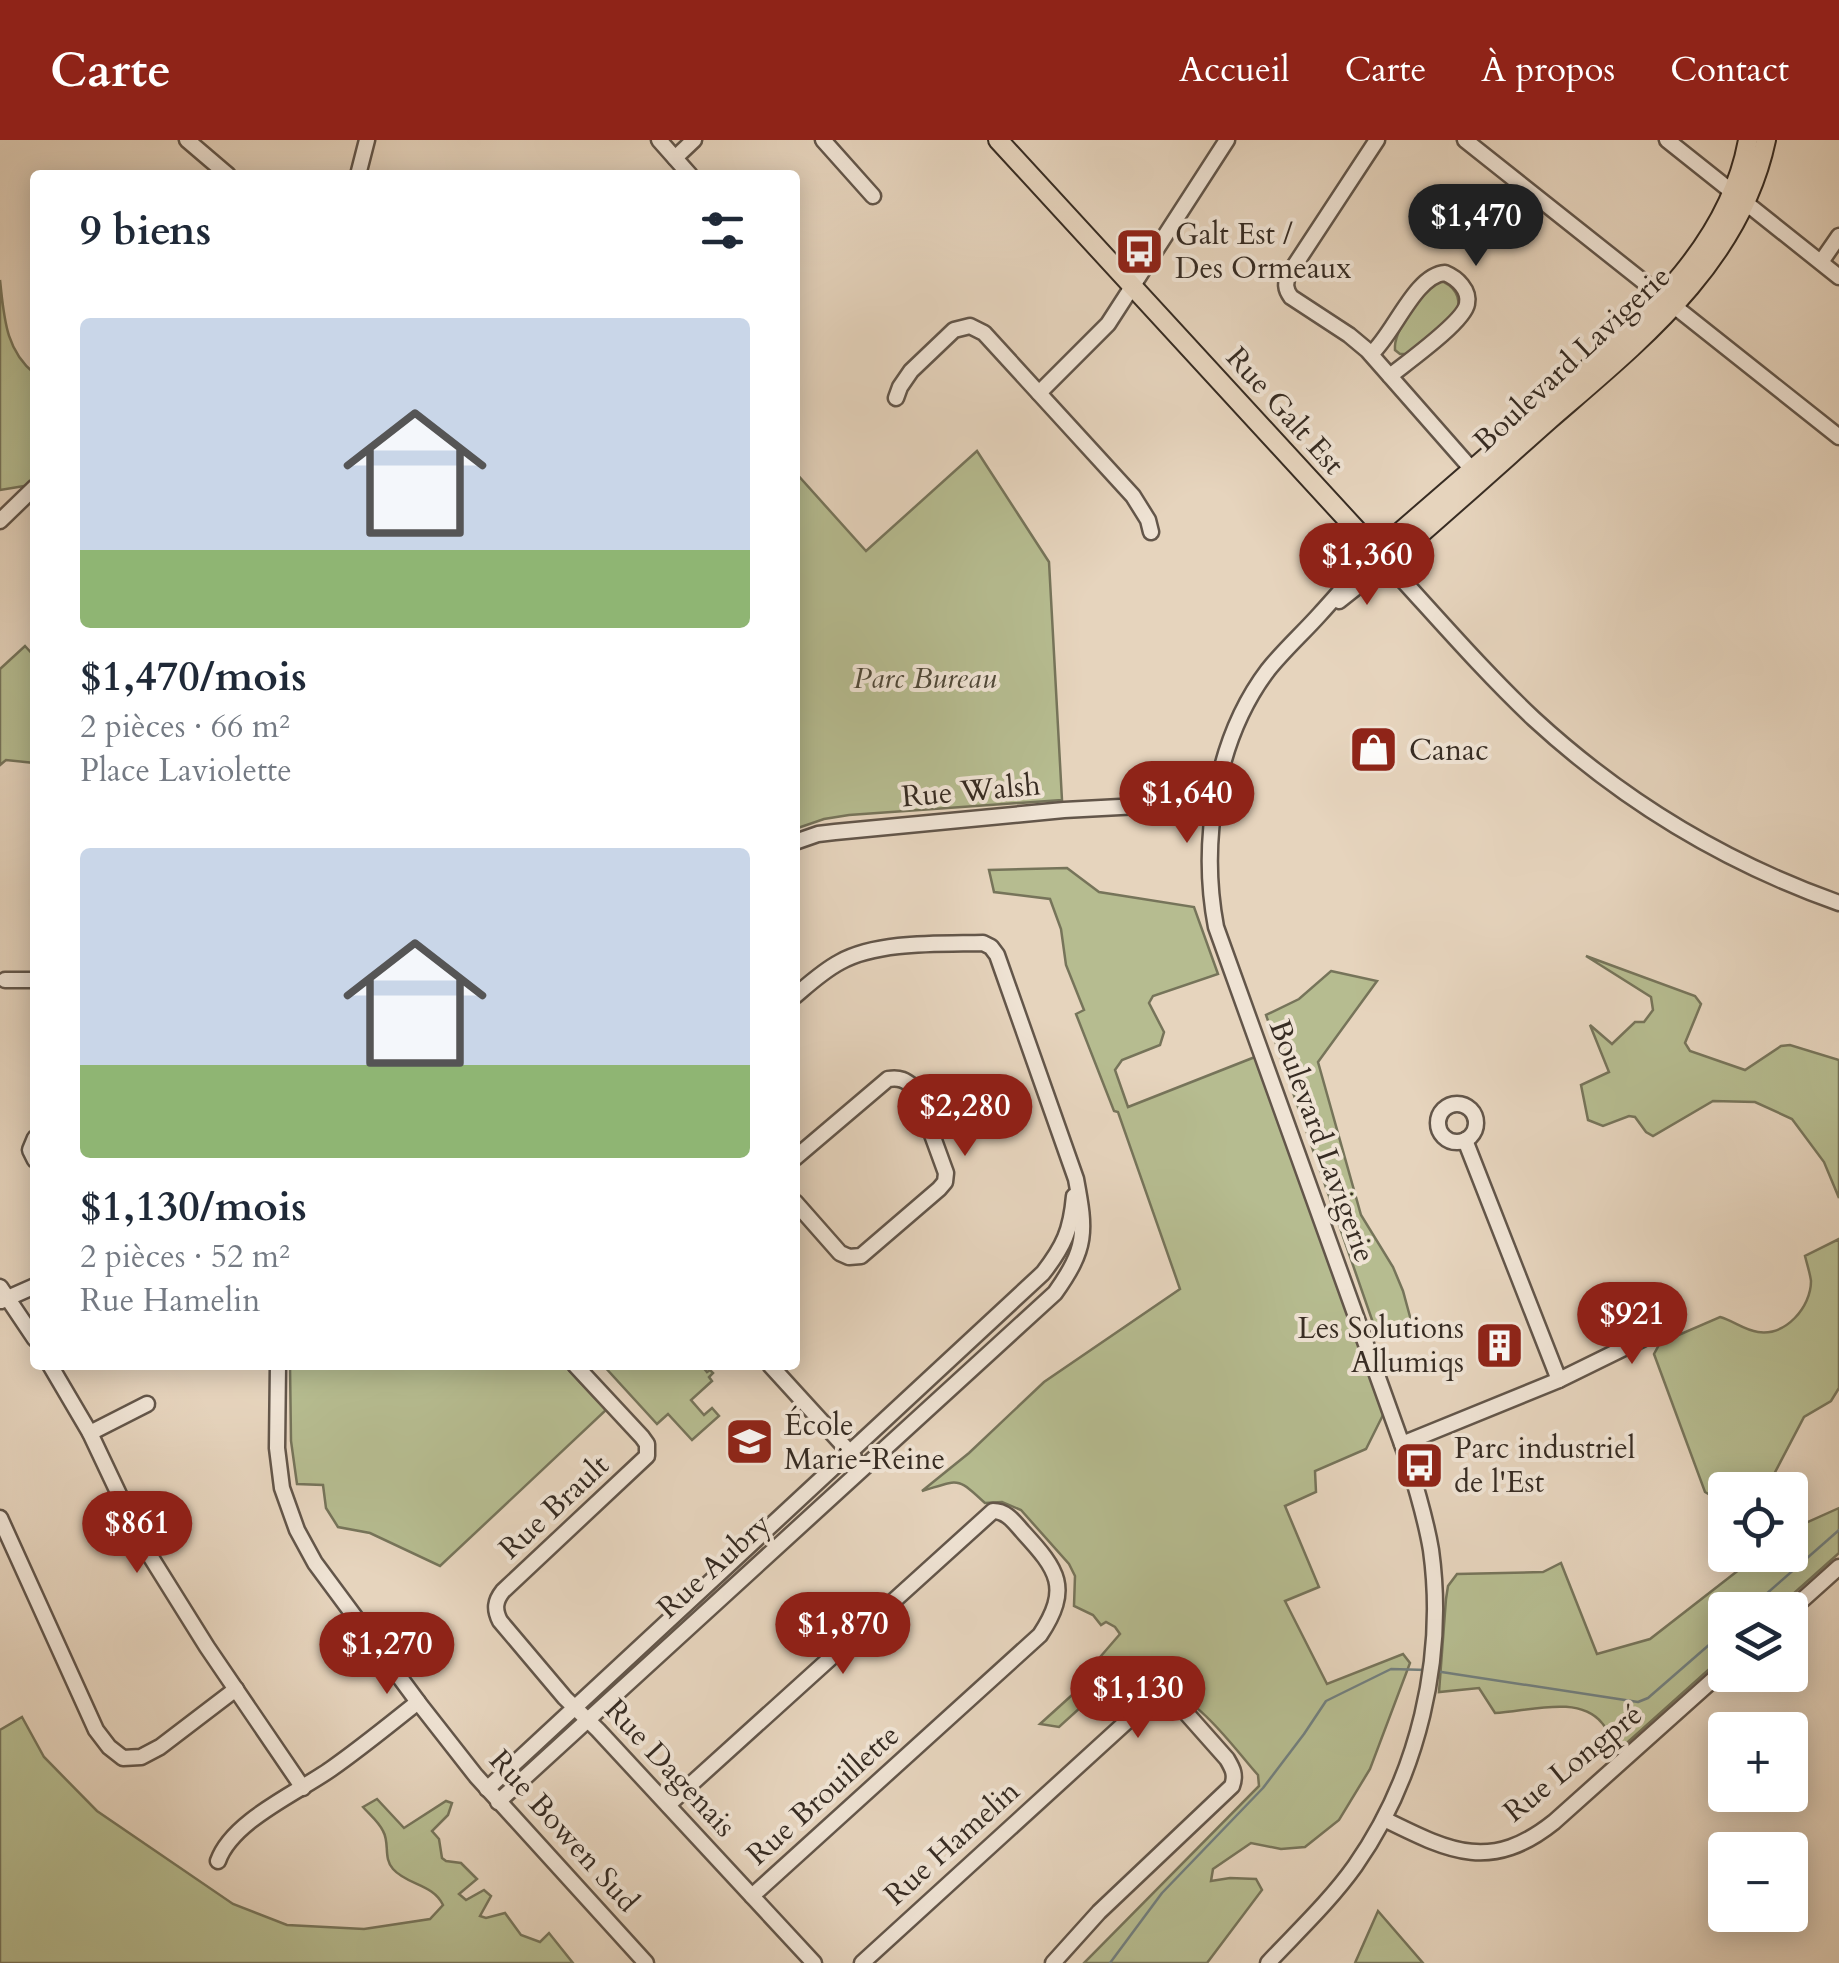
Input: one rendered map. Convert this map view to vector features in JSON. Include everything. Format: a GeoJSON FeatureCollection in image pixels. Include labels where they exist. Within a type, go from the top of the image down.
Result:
{"type":"FeatureCollection","features":[{"type":"Feature","properties":{"kind":"main road","name":"Rue Galt Est"},"geometry":{"type":"LineString","coordinates":[[998,140],[1382,557]]}},
{"type":"Feature","properties":{"kind":"main road","name":"Boulevard Lavigerie"},"geometry":{"type":"LineString","coordinates":[[1382,557],[1710,263],[1740,198],[1748,140]]}},
{"type":"Feature","properties":{"kind":"main road","name":"Boulevard Lavigerie"},"geometry":{"type":"LineString","coordinates":[[1740,198],[1752,189],[1766,140]]}},
{"type":"Feature","properties":{"kind":"street"},"geometry":{"type":"LineString","coordinates":[[188,140],[222,170]]}},
{"type":"Feature","properties":{"kind":"street"},"geometry":{"type":"LineString","coordinates":[[359,170],[367,140]]}},
{"type":"Feature","properties":{"kind":"street"},"geometry":{"type":"LineString","coordinates":[[658,140],[686,170]]}},
{"type":"Feature","properties":{"kind":"street"},"geometry":{"type":"LineString","coordinates":[[675,158],[694,140]]}},
{"type":"Feature","properties":{"kind":"street"},"geometry":{"type":"LineString","coordinates":[[823,140],[873,196]]}},
{"type":"Feature","properties":{"kind":"street"},"geometry":{"type":"LineString","coordinates":[[1039,393],[1100,335],[1227,140]]}},
{"type":"Feature","properties":{"kind":"street"},"geometry":{"type":"LineString","coordinates":[[1377,140],[1289,274],[1286,291],[1371,354],[1477,475]]}},
{"type":"Feature","properties":{"kind":"street"},"geometry":{"type":"LineString","coordinates":[[1465,140],[1839,437]]}},
{"type":"Feature","properties":{"kind":"street"},"geometry":{"type":"LineString","coordinates":[[1667,140],[1839,277]]}},
{"type":"Feature","properties":{"kind":"street"},"geometry":{"type":"LineString","coordinates":[[1821,262],[1839,236]]}},
{"type":"Feature","properties":{"kind":"street"},"geometry":{"type":"LineString","coordinates":[[1371,354],[1432,276],[1446,272],[1460,284],[1467,304],[1460,318],[1390,376]]}},
{"type":"Feature","properties":{"kind":"street"},"geometry":{"type":"LineString","coordinates":[[896,398],[904,380],[954,330],[970,326],[984,333],[1133,496],[1151,532]]}},
{"type":"Feature","properties":{"kind":"street"},"geometry":{"type":"LineString","coordinates":[[0,521],[30,492]]}},
{"type":"Feature","properties":{"kind":"street","name":"Boulevard Lavigerie"},"geometry":{"type":"LineString","coordinates":[[1268,1963],[1338,1888],[1384,1819],[1427,1694],[1434,1647],[1434,1602],[1430,1550],[1417,1490],[1216,926],[1210,898],[1209,856],[1214,802],[1228,750],[1254,692],[1318,616],[1382,557]]}},
{"type":"Feature","properties":{"kind":"street","name":"Rue Galt Est"},"geometry":{"type":"LineString","coordinates":[[1382,557],[1508,693],[1597,772],[1672,824],[1724,853],[1839,903]]}},
{"type":"Feature","properties":{"kind":"street","name":"Rue Walsh"},"geometry":{"type":"LineString","coordinates":[[800,840],[818,834],[1064,810],[1214,802]]}},
{"type":"Feature","properties":{"kind":"street","name":"Rue Aubry"},"geometry":{"type":"LineString","coordinates":[[487,1788],[581,1714],[863,1467],[1055,1293],[1080,1252],[1083,1216],[1076,1179],[991,947],[919,944],[860,954],[823,972],[800,992]]}},
{"type":"Feature","properties":{"kind":"street"},"geometry":{"type":"LineString","coordinates":[[5,980],[30,980]]}},
{"type":"Feature","properties":{"kind":"street"},"geometry":{"type":"LineString","coordinates":[[800,1154],[888,1079],[897,1078],[915,1088],[946,1172],[939,1189],[861,1256],[849,1258],[840,1253],[800,1208]]}},
{"type":"Feature","properties":{"kind":"street"},"geometry":{"type":"LineString","coordinates":[[1465,1140],[1559,1380]]}},
{"type":"Feature","properties":{"kind":"street","name":"Rue Aubry"},"geometry":{"type":"LineString","coordinates":[[498,1802],[581,1714],[850,1453],[1043,1273],[1061,1250],[1072,1225],[1076,1179]]}},
{"type":"Feature","properties":{"kind":"street"},"geometry":{"type":"LineString","coordinates":[[30,1287],[3,1295],[30,1332]]}},
{"type":"Feature","properties":{"kind":"street"},"geometry":{"type":"LineString","coordinates":[[1402,1444],[1559,1380],[1667,1328]]}},
{"type":"Feature","properties":{"kind":"street"},"geometry":{"type":"LineString","coordinates":[[53,1370],[90,1432],[142,1542],[303,1788]]}},
{"type":"Feature","properties":{"kind":"street","name":"Rue Bowen Sud"},"geometry":{"type":"LineString","coordinates":[[278,1370],[277,1448],[282,1488],[288,1508],[321,1571],[498,1802],[646,1963]]}},
{"type":"Feature","properties":{"kind":"street","name":"Rue Brault"},"geometry":{"type":"LineString","coordinates":[[496,1604],[503,1591],[644,1460],[648,1450],[636,1430],[580,1370]]}},
{"type":"Feature","properties":{"kind":"street"},"geometry":{"type":"LineString","coordinates":[[775,1370],[863,1467]]}},
{"type":"Feature","properties":{"kind":"street"},"geometry":{"type":"LineString","coordinates":[[90,1432],[148,1404]]}},
{"type":"Feature","properties":{"kind":"street","name":"Rue Brouillette"},"geometry":{"type":"LineString","coordinates":[[668,1805],[993,1511],[1000,1510],[1008,1516],[1045,1556],[1055,1574],[1057,1588],[1055,1612],[1040,1635],[752,1896]]}},
{"type":"Feature","properties":{"kind":"street"},"geometry":{"type":"LineString","coordinates":[[0,1518],[96,1730],[123,1758],[141,1758],[160,1748],[236,1689]]}},
{"type":"Feature","properties":{"kind":"street"},"geometry":{"type":"LineString","coordinates":[[1808,1595],[1839,1567]]}},
{"type":"Feature","properties":{"kind":"street","name":"Rue Dagenais"},"geometry":{"type":"LineString","coordinates":[[496,1604],[500,1621],[581,1714],[814,1963]]}},
{"type":"Feature","properties":{"kind":"street","name":"Rue Longpré"},"geometry":{"type":"LineString","coordinates":[[1384,1819],[1430,1842],[1462,1851],[1493,1852],[1522,1844],[1554,1822],[1708,1684]]}},
{"type":"Feature","properties":{"kind":"street","name":"Rue Hamelin"},"geometry":{"type":"LineString","coordinates":[[862,1963],[1146,1704],[1164,1697],[1172,1700],[1227,1759],[1233,1768],[1232,1786],[1099,1912],[1053,1963]]}},
{"type":"Feature","properties":{"kind":"street"},"geometry":{"type":"LineString","coordinates":[[218,1861],[238,1832],[418,1702]]}},
{"type":"Feature","properties":{"kind":"green space"},"geometry":{"type":"Polygon","coordinates":[[[0,280],[12,343],[30,370],[30,485],[0,490],[0,280]]]}},
{"type":"Feature","properties":{"kind":"green space"},"geometry":{"type":"Polygon","coordinates":[[[1439,280],[1456,292],[1457,312],[1411,354],[1400,354],[1395,350],[1396,342],[1404,322],[1439,280]]]}},
{"type":"Feature","properties":{"kind":"green space","name":"Parc Bureau"},"geometry":{"type":"Polygon","coordinates":[[[977,451],[1049,562],[1062,800],[849,815],[800,827],[800,478],[866,551],[977,451]]]}},
{"type":"Feature","properties":{"kind":"green space"},"geometry":{"type":"Polygon","coordinates":[[[25,646],[30,652],[30,762],[6,760],[0,765],[0,669],[25,646]]]}},
{"type":"Feature","properties":{"kind":"green space"},"geometry":{"type":"Polygon","coordinates":[[[1067,868],[1099,892],[1194,907],[1218,974],[1153,996],[1149,1003],[1164,1032],[1160,1045],[1122,1060],[1115,1070],[1128,1107],[1255,1057],[1384,1413],[1366,1449],[1315,1471],[1316,1492],[1285,1506],[1319,1587],[1285,1601],[1327,1684],[1403,1654],[1410,1663],[1370,1769],[1339,1820],[1305,1847],[1281,1849],[1251,1843],[1213,1869],[1211,1881],[1256,1879],[1262,1890],[1207,1963],[1084,1963],[1259,1786],[1258,1775],[1193,1705],[1163,1691],[1148,1693],[1125,1667],[1059,1727],[1040,1724],[1092,1677],[1088,1671],[1120,1634],[1115,1627],[1106,1622],[1101,1625],[1093,1615],[1074,1606],[1075,1576],[1069,1564],[1021,1510],[1002,1502],[985,1503],[962,1484],[943,1484],[922,1491],[1044,1382],[1180,1289],[1118,1112],[1114,1111],[1076,1014],[1084,1010],[1066,965],[1061,929],[1050,899],[994,892],[989,870],[1067,868]]]}},
{"type":"Feature","properties":{"kind":"green space"},"geometry":{"type":"Polygon","coordinates":[[[1586,956],[1695,996],[1701,1004],[1685,1043],[1690,1051],[1745,1070],[1781,1046],[1790,1045],[1839,1060],[1839,1198],[1824,1162],[1792,1119],[1755,1102],[1713,1101],[1653,1136],[1635,1117],[1603,1126],[1588,1120],[1581,1085],[1609,1072],[1590,1025],[1612,1044],[1635,1022],[1644,1022],[1653,1010],[1651,997],[1586,956]]]}},
{"type":"Feature","properties":{"kind":"green space"},"geometry":{"type":"Polygon","coordinates":[[[1331,971],[1377,981],[1318,1062],[1361,1215],[1393,1267],[1412,1324],[1379,1340],[1266,1015],[1299,999],[1331,971]]]}},
{"type":"Feature","properties":{"kind":"green space"},"geometry":{"type":"Polygon","coordinates":[[[1839,1239],[1839,1388],[1831,1401],[1804,1417],[1775,1472],[1708,1472],[1708,1494],[1654,1354],[1660,1343],[1720,1317],[1758,1332],[1787,1324],[1802,1310],[1810,1291],[1805,1256],[1839,1239]]]}},
{"type":"Feature","properties":{"kind":"green space"},"geometry":{"type":"Polygon","coordinates":[[[290,1370],[569,1370],[606,1410],[440,1566],[370,1533],[338,1527],[326,1508],[323,1485],[297,1484],[291,1441],[290,1370]]]}},
{"type":"Feature","properties":{"kind":"green space"},"geometry":{"type":"Polygon","coordinates":[[[608,1370],[713,1373],[709,1377],[712,1381],[691,1400],[704,1415],[712,1408],[719,1416],[692,1440],[668,1414],[657,1424],[608,1370]]]}},
{"type":"Feature","properties":{"kind":"green space"},"geometry":{"type":"Polygon","coordinates":[[[1839,1508],[1839,1553],[1795,1592],[1710,1592],[1736,1572],[1808,1572],[1808,1522],[1839,1508]]]}},
{"type":"Feature","properties":{"kind":"green space"},"geometry":{"type":"Polygon","coordinates":[[[1561,1563],[1597,1654],[1650,1639],[1708,1594],[1708,1670],[1619,1750],[1602,1723],[1580,1709],[1552,1707],[1495,1713],[1479,1688],[1439,1692],[1446,1599],[1448,1586],[1457,1574],[1543,1572],[1561,1563]]]}},
{"type":"Feature","properties":{"kind":"green space"},"geometry":{"type":"Polygon","coordinates":[[[22,1717],[44,1757],[97,1811],[233,1904],[287,1925],[364,1929],[430,1919],[443,1905],[439,1898],[393,1869],[383,1831],[363,1807],[377,1799],[404,1828],[446,1801],[452,1803],[448,1815],[432,1831],[439,1839],[442,1858],[461,1863],[477,1879],[459,1894],[466,1900],[484,1890],[491,1896],[480,1916],[505,1913],[521,1935],[540,1942],[549,1933],[573,1963],[0,1963],[0,1730],[22,1717]]]}},
{"type":"Feature","properties":{"kind":"green space"},"geometry":{"type":"Polygon","coordinates":[[[1378,1911],[1423,1963],[1355,1963],[1378,1911]]]}},
{"type":"Feature","properties":{"kind":"waterway"},"geometry":{"type":"LineString","coordinates":[[1768,1592],[1839,1530]]}},
{"type":"Feature","properties":{"kind":"waterway"},"geometry":{"type":"LineString","coordinates":[[1435,1671],[1638,1702],[1648,1698],[1708,1646]]}},
{"type":"Feature","properties":{"kind":"waterway"},"geometry":{"type":"LineString","coordinates":[[1110,1963],[1162,1893],[1263,1788],[1326,1701],[1391,1669],[1427,1670]]}},
{"type":"Feature","properties":{"kind":"place","name":"Galt Est / Des Ormeaux"},"geometry":{"type":"Point","coordinates":[1140,251]}},
{"type":"Feature","properties":{"kind":"place","name":"Canac"},"geometry":{"type":"Point","coordinates":[1374,750]}},
{"type":"Feature","properties":{"kind":"place","name":"Les Solutions Allumiqs"},"geometry":{"type":"Point","coordinates":[1499,1345]}},
{"type":"Feature","properties":{"kind":"place","name":"École Marie-Reine"},"geometry":{"type":"Point","coordinates":[749,1442]}},
{"type":"Feature","properties":{"kind":"place","name":"Parc industriel de l'Est"},"geometry":{"type":"Point","coordinates":[1419,1465]}}]}
